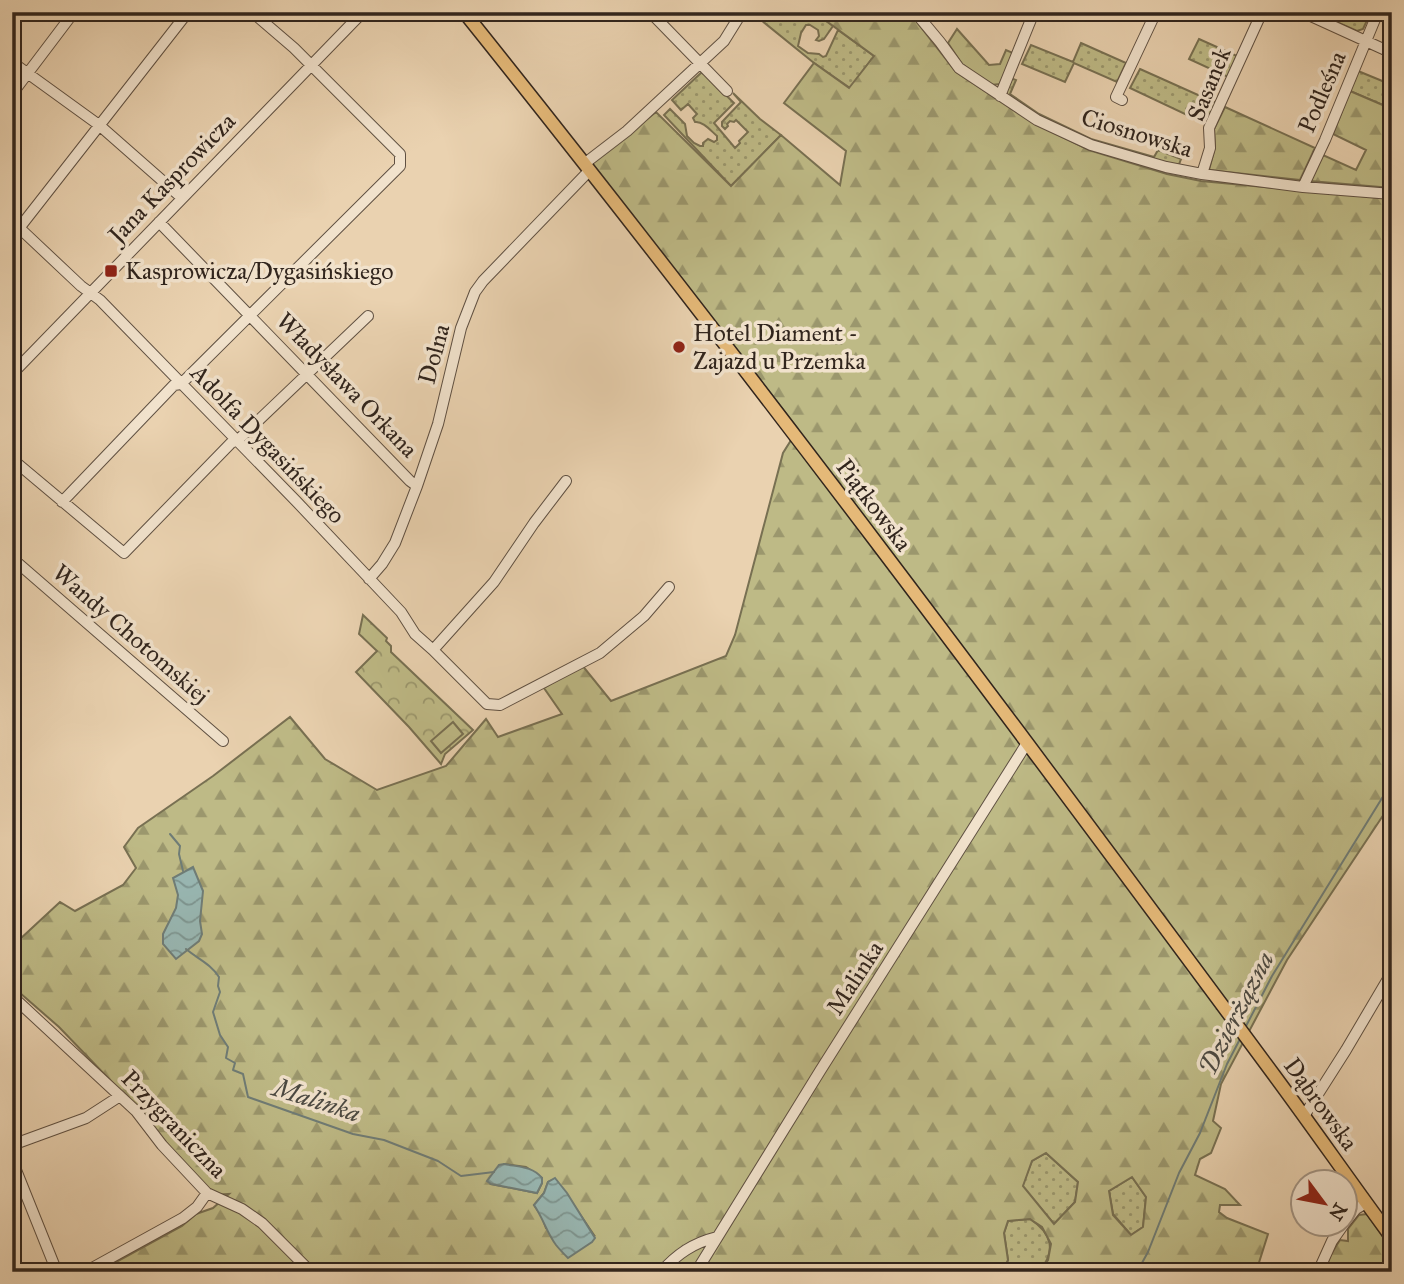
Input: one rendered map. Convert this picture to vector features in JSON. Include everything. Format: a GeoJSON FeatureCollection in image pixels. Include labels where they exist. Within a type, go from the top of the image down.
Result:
{"type":"FeatureCollection","features":[{"type":"Feature","properties":{"kind":"main road","name":"Piątkowska"},"geometry":{"type":"LineString","coordinates":[[464,12],[781,418],[1240,1030]]}},
{"type":"Feature","properties":{"kind":"main road","name":"Dąbrowska"},"geometry":{"type":"LineString","coordinates":[[1240,1030],[1392,1238]]}},
{"type":"Feature","properties":{"kind":"street"},"geometry":{"type":"LineString","coordinates":[[12,94],[74,12]]}},
{"type":"Feature","properties":{"kind":"street"},"geometry":{"type":"LineString","coordinates":[[15,225],[99,125],[188,12]]}},
{"type":"Feature","properties":{"kind":"street"},"geometry":{"type":"LineString","coordinates":[[62,502],[174,385],[181,384],[400,166],[400,153],[294,48],[252,12]]}},
{"type":"Feature","properties":{"kind":"street","name":"Jana Kasprowicza"},"geometry":{"type":"LineString","coordinates":[[12,374],[363,12]]}},
{"type":"Feature","properties":{"kind":"street"},"geometry":{"type":"LineString","coordinates":[[650,12],[726,91]]}},
{"type":"Feature","properties":{"kind":"street","name":"Dolna"},"geometry":{"type":"LineString","coordinates":[[369,579],[382,564],[394,543],[417,486],[438,424],[461,328],[475,292],[587,167],[724,41],[742,12]]}},
{"type":"Feature","properties":{"kind":"street","name":"Ciosnowska"},"geometry":{"type":"LineString","coordinates":[[915,12],[959,68],[1037,120],[1091,145],[1166,167],[1202,174],[1303,187],[1392,194]]}},
{"type":"Feature","properties":{"kind":"street"},"geometry":{"type":"LineString","coordinates":[[1000,96],[1034,12]]}},
{"type":"Feature","properties":{"kind":"street"},"geometry":{"type":"LineString","coordinates":[[1122,100],[1116,97],[1156,12]]}},
{"type":"Feature","properties":{"kind":"street","name":"Sasanek"},"geometry":{"type":"LineString","coordinates":[[1202,174],[1210,148],[1209,128],[1262,12]]}},
{"type":"Feature","properties":{"kind":"street"},"geometry":{"type":"LineString","coordinates":[[1302,12],[1392,53]]}},
{"type":"Feature","properties":{"kind":"street","name":"Podleśna"},"geometry":{"type":"LineString","coordinates":[[1303,187],[1378,12]]}},
{"type":"Feature","properties":{"kind":"street"},"geometry":{"type":"LineString","coordinates":[[12,62],[99,125],[182,198]]}},
{"type":"Feature","properties":{"kind":"street","name":"Władysława Orkana"},"geometry":{"type":"LineString","coordinates":[[159,222],[417,486]]}},
{"type":"Feature","properties":{"kind":"street","name":"Adolfa Dygasińskiego"},"geometry":{"type":"LineString","coordinates":[[15,225],[100,300],[296,500],[401,612],[415,634],[487,704],[500,705],[600,653],[645,616],[669,587]]}},
{"type":"Feature","properties":{"kind":"street"},"geometry":{"type":"LineString","coordinates":[[12,459],[124,553],[231,443],[368,316]]}},
{"type":"Feature","properties":{"kind":"street"},"geometry":{"type":"LineString","coordinates":[[433,650],[494,582],[566,481]]}},
{"type":"Feature","properties":{"kind":"street","name":"Wandy Chotomskiej"},"geometry":{"type":"LineString","coordinates":[[12,558],[223,741]]}},
{"type":"Feature","properties":{"kind":"street","name":"Malinka"},"geometry":{"type":"LineString","coordinates":[[696,1272],[1027,743]]}},
{"type":"Feature","properties":{"kind":"street"},"geometry":{"type":"LineString","coordinates":[[1304,1116],[1392,972]]}},
{"type":"Feature","properties":{"kind":"street","name":"Przygraniczna"},"geometry":{"type":"LineString","coordinates":[[12,996],[136,1111],[207,1193],[242,1209],[262,1223],[311,1272]]}},
{"type":"Feature","properties":{"kind":"street"},"geometry":{"type":"LineString","coordinates":[[12,1145],[86,1118],[120,1096]]}},
{"type":"Feature","properties":{"kind":"street"},"geometry":{"type":"LineString","coordinates":[[12,1160],[57,1272]]}},
{"type":"Feature","properties":{"kind":"street"},"geometry":{"type":"LineString","coordinates":[[85,1272],[183,1218],[197,1207],[207,1193]]}},
{"type":"Feature","properties":{"kind":"street"},"geometry":{"type":"LineString","coordinates":[[1358,1208],[1366,1203]]}},
{"type":"Feature","properties":{"kind":"street"},"geometry":{"type":"LineString","coordinates":[[661,1272],[676,1255],[717,1237]]}},
{"type":"Feature","properties":{"kind":"street"},"geometry":{"type":"LineString","coordinates":[[1318,1272],[1334,1238]]}},
{"type":"Feature","properties":{"kind":"green space"},"geometry":{"type":"Polygon","coordinates":[[[751,12],[814,12],[833,26],[824,39],[819,41],[816,40],[819,36],[818,30],[806,25],[798,46],[808,53],[826,56],[838,30],[874,56],[850,88],[751,12]]]}},
{"type":"Feature","properties":{"kind":"green space"},"geometry":{"type":"Polygon","coordinates":[[[814,12],[909,12],[956,72],[1034,123],[1089,150],[1167,174],[1201,181],[1392,199],[1392,802],[1287,960],[1221,1084],[1213,1121],[1221,1128],[1211,1153],[1200,1159],[1195,1175],[1225,1189],[1240,1205],[1220,1205],[1219,1212],[1227,1218],[1268,1234],[1256,1272],[1039,1272],[1048,1260],[1051,1244],[1042,1227],[1030,1219],[1008,1221],[1004,1233],[1008,1260],[1002,1272],[98,1272],[182,1226],[196,1214],[213,1208],[229,1194],[211,1195],[134,1105],[59,1027],[12,986],[12,942],[19,940],[60,902],[75,911],[123,885],[136,868],[124,847],[138,828],[213,776],[290,717],[325,759],[377,790],[446,766],[486,719],[498,737],[562,714],[544,688],[582,665],[611,701],[726,656],[735,635],[783,453],[798,429],[591,163],[656,112],[731,186],[781,135],[840,185],[846,151],[784,103],[814,63],[849,88],[874,56],[814,12]],[[1046,1153],[1032,1161],[1023,1186],[1054,1224],[1075,1202],[1078,1182],[1046,1153]],[[504,1164],[491,1184],[537,1193],[542,1178],[526,1167],[504,1164]],[[1132,1177],[1109,1191],[1113,1215],[1131,1235],[1143,1227],[1146,1197],[1132,1177]],[[555,1179],[548,1182],[544,1193],[534,1205],[546,1228],[594,1235],[555,1179]]]}},
{"type":"Feature","properties":{"kind":"green space"},"geometry":{"type":"Polygon","coordinates":[[[1314,12],[1371,12],[1363,29],[1357,31],[1314,12]]]}},
{"type":"Feature","properties":{"kind":"green space"},"geometry":{"type":"Polygon","coordinates":[[[957,29],[989,65],[1000,64],[1006,50],[1013,53],[1000,84],[991,85],[962,64],[948,43],[957,29]]]}},
{"type":"Feature","properties":{"kind":"green space"},"geometry":{"type":"Polygon","coordinates":[[[1199,39],[1237,56],[1228,77],[1189,59],[1199,39]]]}},
{"type":"Feature","properties":{"kind":"green space"},"geometry":{"type":"Polygon","coordinates":[[[1081,43],[1126,63],[1117,82],[1074,63],[1065,82],[1022,64],[1031,45],[1073,62],[1081,43]]]}},
{"type":"Feature","properties":{"kind":"green space"},"geometry":{"type":"Polygon","coordinates":[[[1140,69],[1216,103],[1206,124],[1130,88],[1140,69]]]}},
{"type":"Feature","properties":{"kind":"green space"},"geometry":{"type":"Polygon","coordinates":[[[1358,71],[1392,85],[1392,109],[1350,91],[1358,71]]]}},
{"type":"Feature","properties":{"kind":"green space"},"geometry":{"type":"Polygon","coordinates":[[[702,72],[734,103],[714,123],[735,148],[748,132],[736,120],[730,121],[725,129],[722,126],[722,122],[741,102],[733,93],[781,135],[731,186],[664,115],[670,109],[685,124],[687,136],[700,146],[708,139],[714,142],[717,140],[717,136],[707,127],[695,122],[693,118],[697,114],[688,104],[681,110],[672,100],[702,72]]]}},
{"type":"Feature","properties":{"kind":"green space"},"geometry":{"type":"Polygon","coordinates":[[[1010,80],[1016,80],[1010,94],[1039,114],[1091,139],[1154,157],[1158,150],[1181,159],[1178,167],[1092,142],[1038,117],[1007,95],[1010,80]]]}},
{"type":"Feature","properties":{"kind":"green space"},"geometry":{"type":"Polygon","coordinates":[[[1350,91],[1392,109],[1392,188],[1310,181],[1323,155],[1356,170],[1366,150],[1333,134],[1350,91]]]}},
{"type":"Feature","properties":{"kind":"green space"},"geometry":{"type":"Polygon","coordinates":[[[1225,107],[1315,148],[1300,180],[1209,170],[1215,147],[1214,129],[1225,107]]]}},
{"type":"Feature","properties":{"kind":"green space"},"geometry":{"type":"Polygon","coordinates":[[[363,615],[387,638],[391,652],[473,730],[445,754],[441,764],[356,672],[377,651],[359,634],[363,615]]]}},
{"type":"Feature","properties":{"kind":"green space"},"geometry":{"type":"Polygon","coordinates":[[[453,722],[463,734],[441,753],[431,741],[453,722]]]}},
{"type":"Feature","properties":{"kind":"green space"},"geometry":{"type":"Polygon","coordinates":[[[1046,1153],[1078,1182],[1075,1202],[1054,1224],[1022,1186],[1032,1161],[1046,1153]]]}},
{"type":"Feature","properties":{"kind":"green space"},"geometry":{"type":"Polygon","coordinates":[[[1132,1177],[1146,1197],[1143,1227],[1131,1235],[1113,1214],[1109,1191],[1132,1177]]]}},
{"type":"Feature","properties":{"kind":"green space"},"geometry":{"type":"Polygon","coordinates":[[[1367,1214],[1392,1250],[1382,1272],[1324,1272],[1340,1240],[1358,1238],[1359,1215],[1367,1214]]]}},
{"type":"Feature","properties":{"kind":"green space"},"geometry":{"type":"Polygon","coordinates":[[[1030,1219],[1044,1231],[1050,1243],[1048,1257],[1039,1272],[1002,1272],[1008,1260],[1004,1233],[1008,1221],[1030,1219]]]}},
{"type":"Feature","properties":{"kind":"water"},"geometry":{"type":"Polygon","coordinates":[[[193,867],[203,891],[200,921],[202,934],[199,941],[176,959],[163,944],[163,934],[176,908],[178,895],[173,878],[193,867]]]}},
{"type":"Feature","properties":{"kind":"water"},"geometry":{"type":"Polygon","coordinates":[[[499,1165],[538,1174],[542,1183],[537,1193],[487,1181],[499,1165]]]}},
{"type":"Feature","properties":{"kind":"water"},"geometry":{"type":"Polygon","coordinates":[[[555,1178],[595,1238],[568,1258],[553,1240],[534,1205],[544,1193],[548,1182],[555,1178]]]}},
{"type":"Feature","properties":{"kind":"waterway","name":"Dzierżązna"},"geometry":{"type":"LineString","coordinates":[[1245,1028],[1272,976],[1392,782]]}},
{"type":"Feature","properties":{"kind":"waterway","name":"Malinka"},"geometry":{"type":"LineString","coordinates":[[170,834],[180,846],[183,871]]}},
{"type":"Feature","properties":{"kind":"waterway","name":"Malinka"},"geometry":{"type":"LineString","coordinates":[[186,949],[219,977],[220,992],[213,1012],[220,1035],[228,1047],[226,1058],[235,1063],[233,1070],[243,1074],[248,1097],[353,1134],[384,1140],[438,1161],[461,1176],[494,1172]]}},
{"type":"Feature","properties":{"kind":"waterway","name":"Dzierżązna"},"geometry":{"type":"LineString","coordinates":[[1137,1272],[1240,1039]]}},
{"type":"Feature","properties":{"kind":"place","name":"Kasprowicza/Dygasińskiego"},"geometry":{"type":"Point","coordinates":[111,271]}},
{"type":"Feature","properties":{"kind":"place","name":"Hotel Diament - Zajazd u Przemka"},"geometry":{"type":"Point","coordinates":[679,347]}}]}
